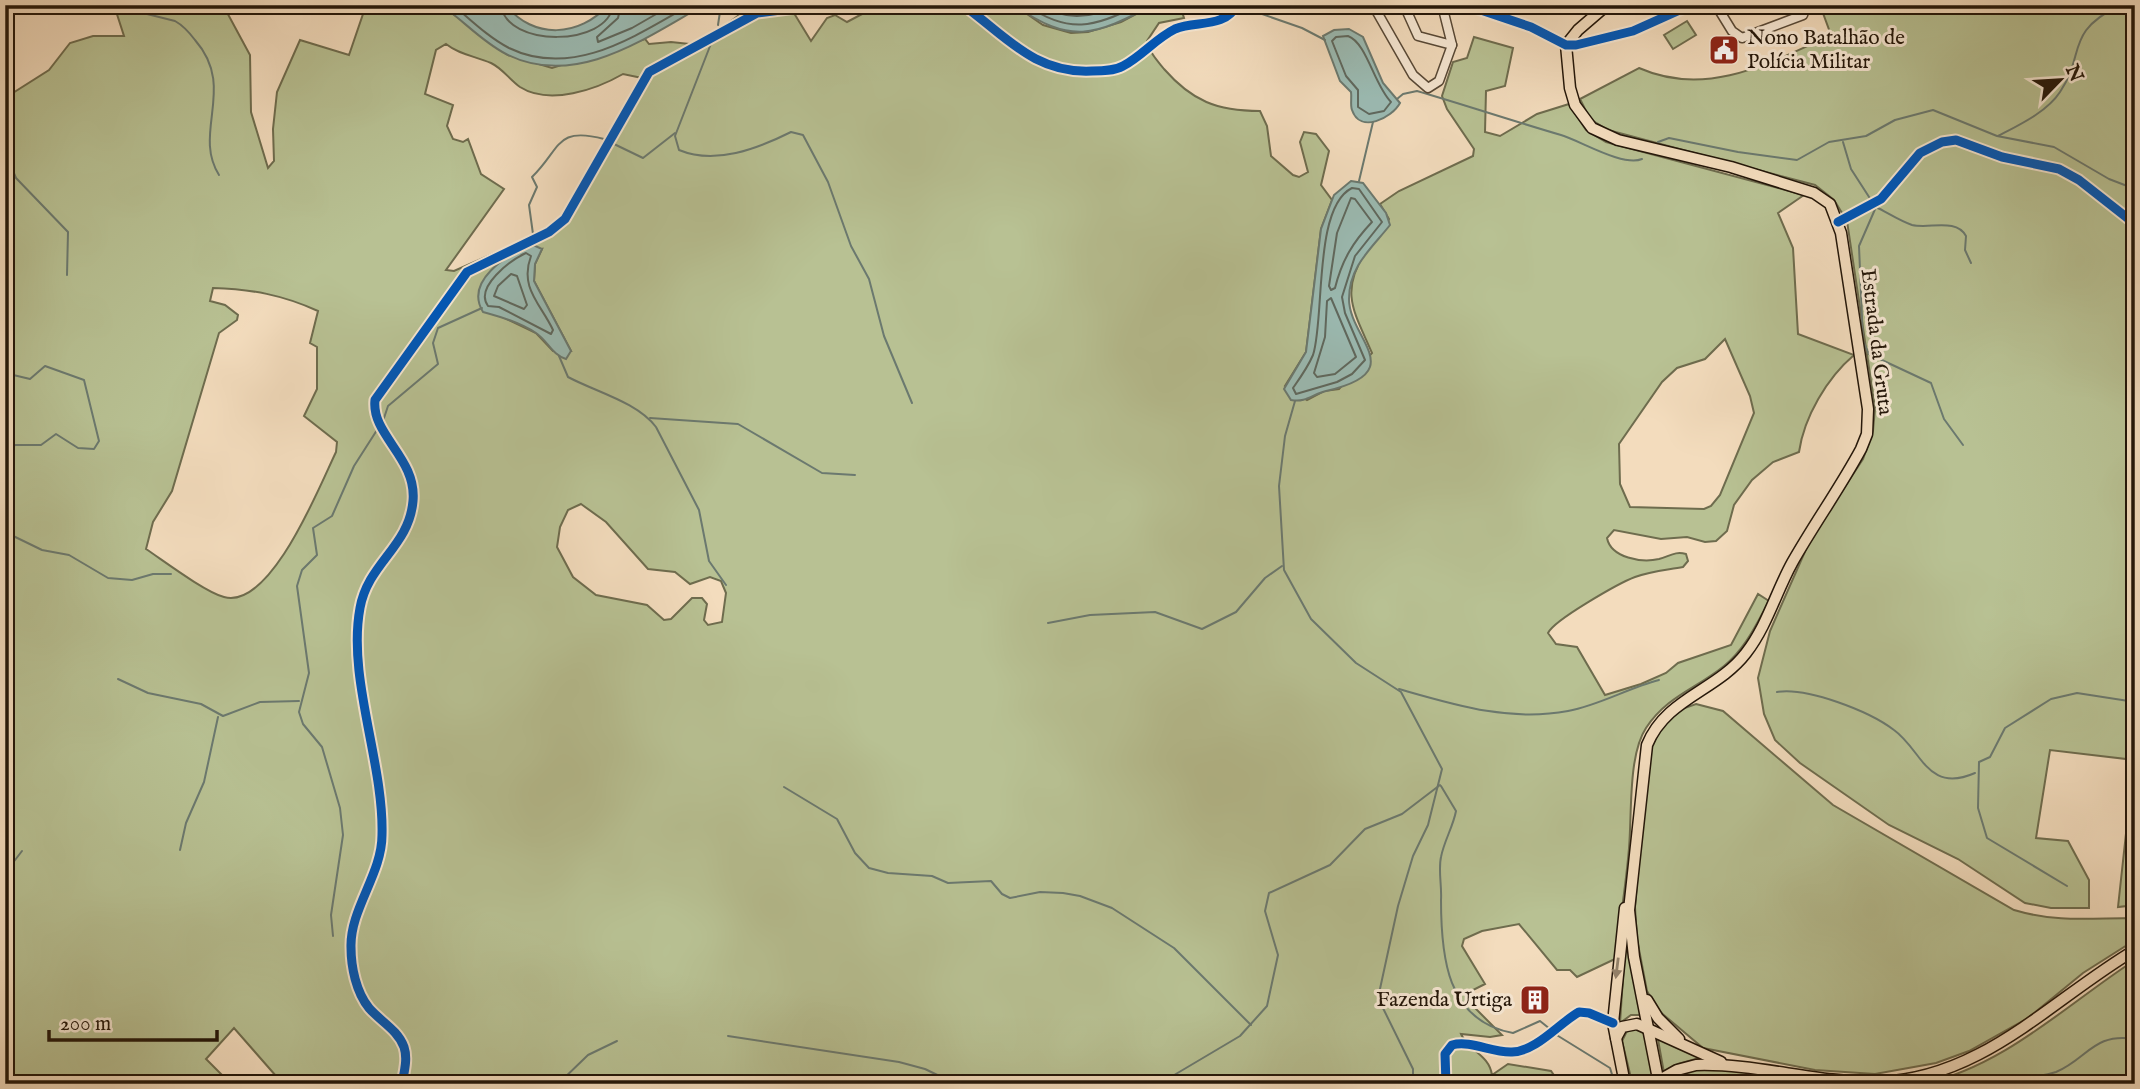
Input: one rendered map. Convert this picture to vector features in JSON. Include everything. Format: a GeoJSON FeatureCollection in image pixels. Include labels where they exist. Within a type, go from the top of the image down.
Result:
{"type":"FeatureCollection","features":[{"type":"Feature","properties":{"kind":"main road"},"geometry":{"type":"LineString","coordinates":[[1566,45],[1607,5]]}},
{"type":"Feature","properties":{"kind":"main road","name":"Estrada da Gruta"},"geometry":{"type":"LineString","coordinates":[[1566,45],[1570,88],[1575,105],[1592,128],[1618,140],[1731,167],[1814,193],[1830,204],[1838,222],[1868,409],[1867,434],[1846,476],[1793,562],[1747,652],[1727,674],[1676,705],[1654,729],[1643,765],[1632,876]]}},
{"type":"Feature","properties":{"kind":"main road"},"geometry":{"type":"LineString","coordinates":[[1632,876],[1629,920],[1660,1083],[1677,1070],[1696,1065],[1869,1082],[1938,1071],[2018,1033],[2135,950]]}},
{"type":"Feature","properties":{"kind":"main road"},"geometry":{"type":"LineString","coordinates":[[1625,1082],[1613,1023],[1622,920],[1632,876]]}},
{"type":"Feature","properties":{"kind":"main road"},"geometry":{"type":"LineString","coordinates":[[1639,981],[1654,1014],[1690,1049]]}},
{"type":"Feature","properties":{"kind":"main road"},"geometry":{"type":"LineString","coordinates":[[1615,1039],[1620,1030],[1630,1023],[1648,1028],[1735,1067]]}},
{"type":"Feature","properties":{"kind":"street"},"geometry":{"type":"LineString","coordinates":[[402,1084],[406,1059],[404,1046],[363,998],[355,977],[351,946],[382,839],[362,679],[360,608],[369,578],[408,526],[413,501],[411,474],[375,415],[375,400],[467,272],[549,232],[565,219],[649,72],[757,13],[820,5]]}},
{"type":"Feature","properties":{"kind":"street"},"geometry":{"type":"LineString","coordinates":[[962,5],[996,34],[1026,54],[1073,72],[1118,68],[1152,42],[1178,28],[1217,21],[1235,9]]}},
{"type":"Feature","properties":{"kind":"street"},"geometry":{"type":"LineString","coordinates":[[1373,5],[1395,39],[1413,75],[1428,88],[1439,81],[1452,45],[1442,5]]}},
{"type":"Feature","properties":{"kind":"street"},"geometry":{"type":"LineString","coordinates":[[1404,5],[1415,31],[1422,38],[1452,45]]}},
{"type":"Feature","properties":{"kind":"street"},"geometry":{"type":"LineString","coordinates":[[1466,5],[1485,8],[1566,45],[1623,35],[1691,5]]}},
{"type":"Feature","properties":{"kind":"street"},"geometry":{"type":"LineString","coordinates":[[1716,5],[1732,31],[1742,38],[1803,15],[1806,5]]}},
{"type":"Feature","properties":{"kind":"street"},"geometry":{"type":"LineString","coordinates":[[1838,222],[1881,199],[1920,153],[1942,142],[1956,140],[2002,157],[2059,169],[2079,180],[2135,224]]}},
{"type":"Feature","properties":{"kind":"street"},"geometry":{"type":"LineString","coordinates":[[1446,1084],[1445,1054],[1452,1045],[1461,1043],[1483,1049],[1517,1051],[1579,1012],[1589,1013],[1613,1023]]}},
{"type":"Feature","properties":{"kind":"green space"},"geometry":{"type":"Polygon","coordinates":[[[114,5],[223,5],[250,55],[251,112],[268,168],[274,161],[273,129],[277,92],[300,40],[349,55],[363,14],[343,5],[441,5],[508,55],[552,68],[645,39],[649,44],[671,42],[699,45],[746,10],[760,5],[789,5],[811,41],[827,18],[835,15],[847,22],[879,5],[1014,5],[1043,25],[1071,33],[1088,32],[1121,22],[1153,5],[1180,5],[1184,18],[1159,23],[1147,41],[1154,56],[1174,80],[1206,102],[1231,109],[1260,111],[1267,126],[1271,156],[1293,175],[1299,177],[1308,172],[1300,142],[1304,132],[1316,134],[1329,151],[1321,185],[1332,200],[1321,229],[1306,352],[1285,386],[1307,400],[1324,391],[1339,389],[1372,353],[1355,314],[1351,290],[1358,265],[1389,219],[1380,204],[1399,191],[1473,156],[1474,149],[1447,109],[1442,96],[1453,62],[1467,58],[1474,37],[1513,48],[1505,86],[1486,91],[1485,132],[1500,136],[1537,114],[1569,104],[1586,130],[1606,142],[1804,195],[1778,213],[1793,248],[1798,334],[1854,355],[1818,399],[1806,425],[1799,452],[1773,462],[1752,480],[1734,505],[1727,531],[1716,541],[1705,542],[1687,537],[1661,539],[1614,530],[1607,538],[1610,545],[1628,558],[1652,560],[1682,553],[1686,554],[1688,561],[1683,567],[1641,575],[1616,586],[1574,611],[1548,633],[1556,644],[1577,647],[1605,695],[1641,684],[1666,673],[1678,663],[1731,645],[1758,594],[1769,601],[1738,652],[1713,674],[1663,708],[1646,728],[1640,740],[1632,786],[1628,862],[1615,959],[1577,977],[1570,970],[1557,970],[1519,924],[1482,931],[1464,939],[1462,946],[1485,984],[1471,991],[1476,1009],[1502,1035],[1490,1037],[1461,1034],[1464,1040],[1487,1062],[1492,1075],[1508,1064],[1551,1071],[1560,1084],[283,1084],[234,1028],[206,1059],[231,1084],[5,1084],[5,88],[8,96],[49,70],[70,43],[93,36],[124,36],[114,5]],[[446,44],[436,50],[425,94],[453,105],[447,126],[453,139],[463,142],[468,139],[481,174],[504,189],[446,270],[454,271],[560,224],[642,78],[623,74],[587,90],[545,95],[520,87],[495,65],[446,44]],[[542,249],[504,257],[487,276],[496,314],[536,333],[553,351],[571,351],[534,281],[535,264],[542,249]],[[213,288],[210,301],[225,305],[238,315],[237,320],[219,333],[172,491],[153,522],[146,549],[196,583],[224,597],[242,596],[259,584],[276,566],[306,516],[336,452],[337,442],[304,416],[317,389],[317,347],[310,343],[318,311],[267,294],[213,288]],[[1725,339],[1705,359],[1677,368],[1662,382],[1619,444],[1620,484],[1630,507],[1704,509],[1711,506],[1720,495],[1754,413],[1750,396],[1725,339]],[[581,504],[568,510],[560,527],[557,547],[573,577],[596,595],[647,605],[664,620],[671,619],[692,598],[702,598],[707,604],[704,620],[708,625],[722,622],[726,593],[721,581],[710,577],[690,584],[675,572],[648,569],[606,522],[581,504]]]}},
{"type":"Feature","properties":{"kind":"green space"},"geometry":{"type":"Polygon","coordinates":[[[1820,5],[2135,5],[2135,905],[2118,907],[2134,760],[2050,750],[2036,838],[2068,841],[2089,880],[2089,908],[2051,908],[2025,903],[1958,859],[1889,825],[1800,763],[1775,740],[1764,714],[1758,678],[1770,631],[1811,538],[1863,459],[1873,431],[1875,408],[1847,221],[1834,200],[1815,185],[1608,130],[1590,119],[1580,99],[1639,68],[1664,76],[1689,79],[1714,78],[1761,66],[1831,35],[1820,5]]]}},
{"type":"Feature","properties":{"kind":"green space"},"geometry":{"type":"Polygon","coordinates":[[[1687,21],[1696,35],[1673,49],[1664,35],[1687,21]]]}},
{"type":"Feature","properties":{"kind":"green space"},"geometry":{"type":"Polygon","coordinates":[[[1696,704],[1723,711],[1833,805],[2014,910],[2060,918],[2135,918],[2135,940],[2083,973],[2028,1018],[1969,1051],[1936,1063],[1875,1074],[1815,1070],[1703,1048],[1659,1011],[1647,991],[1637,939],[1635,907],[1648,751],[1663,726],[1679,710],[1696,704]]]}},
{"type":"Feature","properties":{"kind":"green space"},"geometry":{"type":"Polygon","coordinates":[[[1626,932],[1642,1015],[1631,1015],[1620,1023],[1626,932]]]}},
{"type":"Feature","properties":{"kind":"green space"},"geometry":{"type":"Polygon","coordinates":[[[2135,960],[2135,1084],[1923,1084],[1953,1075],[2008,1048],[2135,960]]]}},
{"type":"Feature","properties":{"kind":"green space"},"geometry":{"type":"Polygon","coordinates":[[[1628,1029],[1643,1029],[1654,1078],[1650,1082],[1639,1083],[1631,1078],[1622,1041],[1628,1029]]]}},
{"type":"Feature","properties":{"kind":"green space"},"geometry":{"type":"Polygon","coordinates":[[[1657,1034],[1703,1057],[1678,1064],[1664,1073],[1657,1034]]]}},
{"type":"Feature","properties":{"kind":"green space"},"geometry":{"type":"Polygon","coordinates":[[[1709,1066],[1821,1084],[1684,1084],[1678,1076],[1688,1069],[1709,1066]]]}},
{"type":"Feature","properties":{"kind":"water"},"geometry":{"type":"Polygon","coordinates":[[[441,5],[506,5],[529,24],[557,30],[584,23],[597,16],[608,5],[704,5],[633,45],[583,63],[558,66],[532,63],[506,54],[441,5]]]}},
{"type":"Feature","properties":{"kind":"water"},"geometry":{"type":"Polygon","coordinates":[[[1014,5],[1153,5],[1114,24],[1083,32],[1051,26],[1014,5]]]}},
{"type":"Feature","properties":{"kind":"water"},"geometry":{"type":"Polygon","coordinates":[[[1349,29],[1363,37],[1383,83],[1400,103],[1390,114],[1376,121],[1362,121],[1356,117],[1351,108],[1351,92],[1340,81],[1323,36],[1334,30],[1349,29]]]}},
{"type":"Feature","properties":{"kind":"water"},"geometry":{"type":"Polygon","coordinates":[[[1351,181],[1363,183],[1386,213],[1390,225],[1357,267],[1350,287],[1351,314],[1369,353],[1371,364],[1365,374],[1351,383],[1305,399],[1291,400],[1284,389],[1306,352],[1321,229],[1334,195],[1351,181]]]}},
{"type":"Feature","properties":{"kind":"water"},"geometry":{"type":"Polygon","coordinates":[[[531,244],[542,249],[535,264],[534,281],[571,351],[566,359],[530,329],[483,312],[479,301],[479,290],[491,270],[531,244]]]}},
{"type":"Feature","properties":{"kind":"waterway"},"geometry":{"type":"LineString","coordinates":[[111,5],[175,21],[195,40],[207,58],[213,75],[214,92],[210,143],[212,159],[219,175]]}},
{"type":"Feature","properties":{"kind":"waterway"},"geometry":{"type":"LineString","coordinates":[[718,25],[721,5]]}},
{"type":"Feature","properties":{"kind":"waterway"},"geometry":{"type":"LineString","coordinates":[[1998,136],[2048,106],[2068,78],[2083,35],[2102,15],[2120,5]]}},
{"type":"Feature","properties":{"kind":"waterway"},"geometry":{"type":"LineString","coordinates":[[1239,6],[1302,28],[1325,40]]}},
{"type":"Feature","properties":{"kind":"waterway"},"geometry":{"type":"LineString","coordinates":[[712,41],[675,136],[679,150],[707,156],[721,155],[750,149],[791,132],[803,135],[828,182],[851,246],[869,279],[884,336],[912,403]]}},
{"type":"Feature","properties":{"kind":"waterway"},"geometry":{"type":"LineString","coordinates":[[1397,99],[1403,94],[1417,91],[1561,135],[1613,157],[1634,161],[1642,159]]}},
{"type":"Feature","properties":{"kind":"waterway"},"geometry":{"type":"LineString","coordinates":[[1658,142],[1669,138],[1738,152],[1797,160],[1829,142],[1866,136],[1895,120],[1933,110],[1997,136],[2054,147],[2109,179],[2135,189]]}},
{"type":"Feature","properties":{"kind":"waterway"},"geometry":{"type":"LineString","coordinates":[[1359,181],[1373,122]]}},
{"type":"Feature","properties":{"kind":"waterway"},"geometry":{"type":"LineString","coordinates":[[614,144],[643,158],[675,133]]}},
{"type":"Feature","properties":{"kind":"waterway"},"geometry":{"type":"LineString","coordinates":[[533,234],[529,205],[537,187],[532,177],[567,138],[588,136],[604,139]]}},
{"type":"Feature","properties":{"kind":"waterway"},"geometry":{"type":"LineString","coordinates":[[1843,142],[1851,169],[1871,200]]}},
{"type":"Feature","properties":{"kind":"waterway"},"geometry":{"type":"LineString","coordinates":[[5,152],[16,178],[68,232],[67,275]]}},
{"type":"Feature","properties":{"kind":"waterway"},"geometry":{"type":"LineString","coordinates":[[1876,207],[1859,246],[1863,341],[1869,354],[1931,383],[1944,419],[1963,445]]}},
{"type":"Feature","properties":{"kind":"waterway"},"geometry":{"type":"LineString","coordinates":[[1876,207],[1912,225],[1956,227],[1966,236],[1965,250],[1971,263]]}},
{"type":"Feature","properties":{"kind":"waterway"},"geometry":{"type":"LineString","coordinates":[[383,421],[388,406],[438,364],[433,343],[438,328],[482,308]]}},
{"type":"Feature","properties":{"kind":"waterway"},"geometry":{"type":"LineString","coordinates":[[559,356],[568,377],[627,404],[656,427],[699,510],[709,561],[726,585]]}},
{"type":"Feature","properties":{"kind":"waterway"},"geometry":{"type":"LineString","coordinates":[[5,373],[30,379],[45,366],[84,380],[99,441],[94,449],[78,448],[56,434],[41,445],[15,445],[5,459]]}},
{"type":"Feature","properties":{"kind":"waterway"},"geometry":{"type":"LineString","coordinates":[[1295,401],[1285,436],[1279,486],[1284,570],[1311,619],[1356,663],[1401,692],[1442,769],[1428,825],[1413,856],[1398,906],[1378,998],[1413,1069],[1413,1084]]}},
{"type":"Feature","properties":{"kind":"waterway"},"geometry":{"type":"LineString","coordinates":[[650,418],[738,424],[822,473],[855,475]]}},
{"type":"Feature","properties":{"kind":"waterway"},"geometry":{"type":"LineString","coordinates":[[333,936],[331,915],[343,835],[340,808],[322,747],[303,724],[299,712],[309,673],[297,586],[302,570],[317,555],[313,528],[332,516],[354,466],[377,430]]}},
{"type":"Feature","properties":{"kind":"waterway"},"geometry":{"type":"LineString","coordinates":[[5,532],[42,550],[69,555],[108,578],[132,580],[153,574],[171,574]]}},
{"type":"Feature","properties":{"kind":"waterway"},"geometry":{"type":"LineString","coordinates":[[1048,623],[1090,615],[1155,612],[1202,629],[1236,612],[1265,578],[1282,566]]}},
{"type":"Feature","properties":{"kind":"waterway"},"geometry":{"type":"LineString","coordinates":[[118,679],[148,693],[201,704],[223,716],[260,702],[299,701]]}},
{"type":"Feature","properties":{"kind":"waterway"},"geometry":{"type":"LineString","coordinates":[[1399,689],[1482,710],[1546,714],[1580,708],[1659,680]]}},
{"type":"Feature","properties":{"kind":"waterway"},"geometry":{"type":"LineString","coordinates":[[1777,692],[1790,691],[1821,697],[1869,715],[1904,738],[1936,774],[1946,778],[1959,778],[1975,773]]}},
{"type":"Feature","properties":{"kind":"waterway"},"geometry":{"type":"LineString","coordinates":[[2067,886],[1987,838],[1978,808],[1979,762],[1990,757],[2005,728],[2051,699],[2077,693],[2135,702]]}},
{"type":"Feature","properties":{"kind":"waterway"},"geometry":{"type":"LineString","coordinates":[[180,850],[186,823],[204,782],[218,717]]}},
{"type":"Feature","properties":{"kind":"waterway"},"geometry":{"type":"LineString","coordinates":[[1159,1084],[1240,1036],[1267,1006],[1278,955],[1265,911],[1269,893],[1330,865],[1365,829],[1402,814],[1440,785]]}},
{"type":"Feature","properties":{"kind":"waterway"},"geometry":{"type":"LineString","coordinates":[[1441,786],[1456,811],[1442,851],[1440,867],[1443,942],[1452,983],[1473,1015],[1491,1026],[1513,1033],[1540,1021],[1550,1029]]}},
{"type":"Feature","properties":{"kind":"waterway"},"geometry":{"type":"LineString","coordinates":[[784,787],[837,819],[855,853],[869,868],[888,873],[932,876],[948,883],[991,881],[1002,894],[1010,898],[1040,892],[1063,893],[1080,896],[1112,908],[1174,948],[1251,1025]]}},
{"type":"Feature","properties":{"kind":"waterway"},"geometry":{"type":"LineString","coordinates":[[5,873],[22,851]]}},
{"type":"Feature","properties":{"kind":"waterway"},"geometry":{"type":"LineString","coordinates":[[1555,1034],[1610,1068],[1615,1084]]}},
{"type":"Feature","properties":{"kind":"waterway"},"geometry":{"type":"LineString","coordinates":[[728,1036],[899,1062],[925,1069],[956,1084]]}},
{"type":"Feature","properties":{"kind":"waterway"},"geometry":{"type":"LineString","coordinates":[[2009,1084],[2056,1072],[2110,1039],[2135,1039]]}},
{"type":"Feature","properties":{"kind":"waterway"},"geometry":{"type":"LineString","coordinates":[[558,1084],[588,1055],[617,1041]]}},
{"type":"Feature","properties":{"kind":"cycle path"},"geometry":{"type":"LineString","coordinates":[[402,1084],[406,1061],[404,1047],[398,1036],[364,1002],[355,979],[351,955],[355,919],[377,864],[382,835],[378,779],[358,663],[360,608],[371,579],[404,531],[413,501],[408,472],[380,424],[375,400],[467,272],[549,232],[565,219],[649,72],[757,13],[820,5]]}},
{"type":"Feature","properties":{"kind":"cycle path"},"geometry":{"type":"LineString","coordinates":[[963,5],[1007,40],[1037,59],[1053,66],[1092,71],[1119,68],[1175,29],[1225,18],[1237,5]]}},
{"type":"Feature","properties":{"kind":"cycle path"},"geometry":{"type":"LineString","coordinates":[[1466,5],[1531,27],[1566,45],[1633,31],[1691,5]]}},
{"type":"Feature","properties":{"kind":"cycle path"},"geometry":{"type":"LineString","coordinates":[[1838,222],[1881,199],[1920,153],[1942,142],[1956,140],[2002,157],[2059,169],[2079,180],[2135,224]]}},
{"type":"Feature","properties":{"kind":"cycle path"},"geometry":{"type":"LineString","coordinates":[[1446,1084],[1445,1054],[1452,1045],[1467,1044],[1504,1052],[1521,1050],[1539,1042],[1579,1012],[1589,1013],[1613,1023]]}},
{"type":"Feature","properties":{"kind":"place","name":"Nono Batalhão de Polícia Militar"},"geometry":{"type":"Point","coordinates":[1724,50]}},
{"type":"Feature","properties":{"kind":"place","name":"Fazenda Urtiga"},"geometry":{"type":"Point","coordinates":[1535,1000]}}]}
